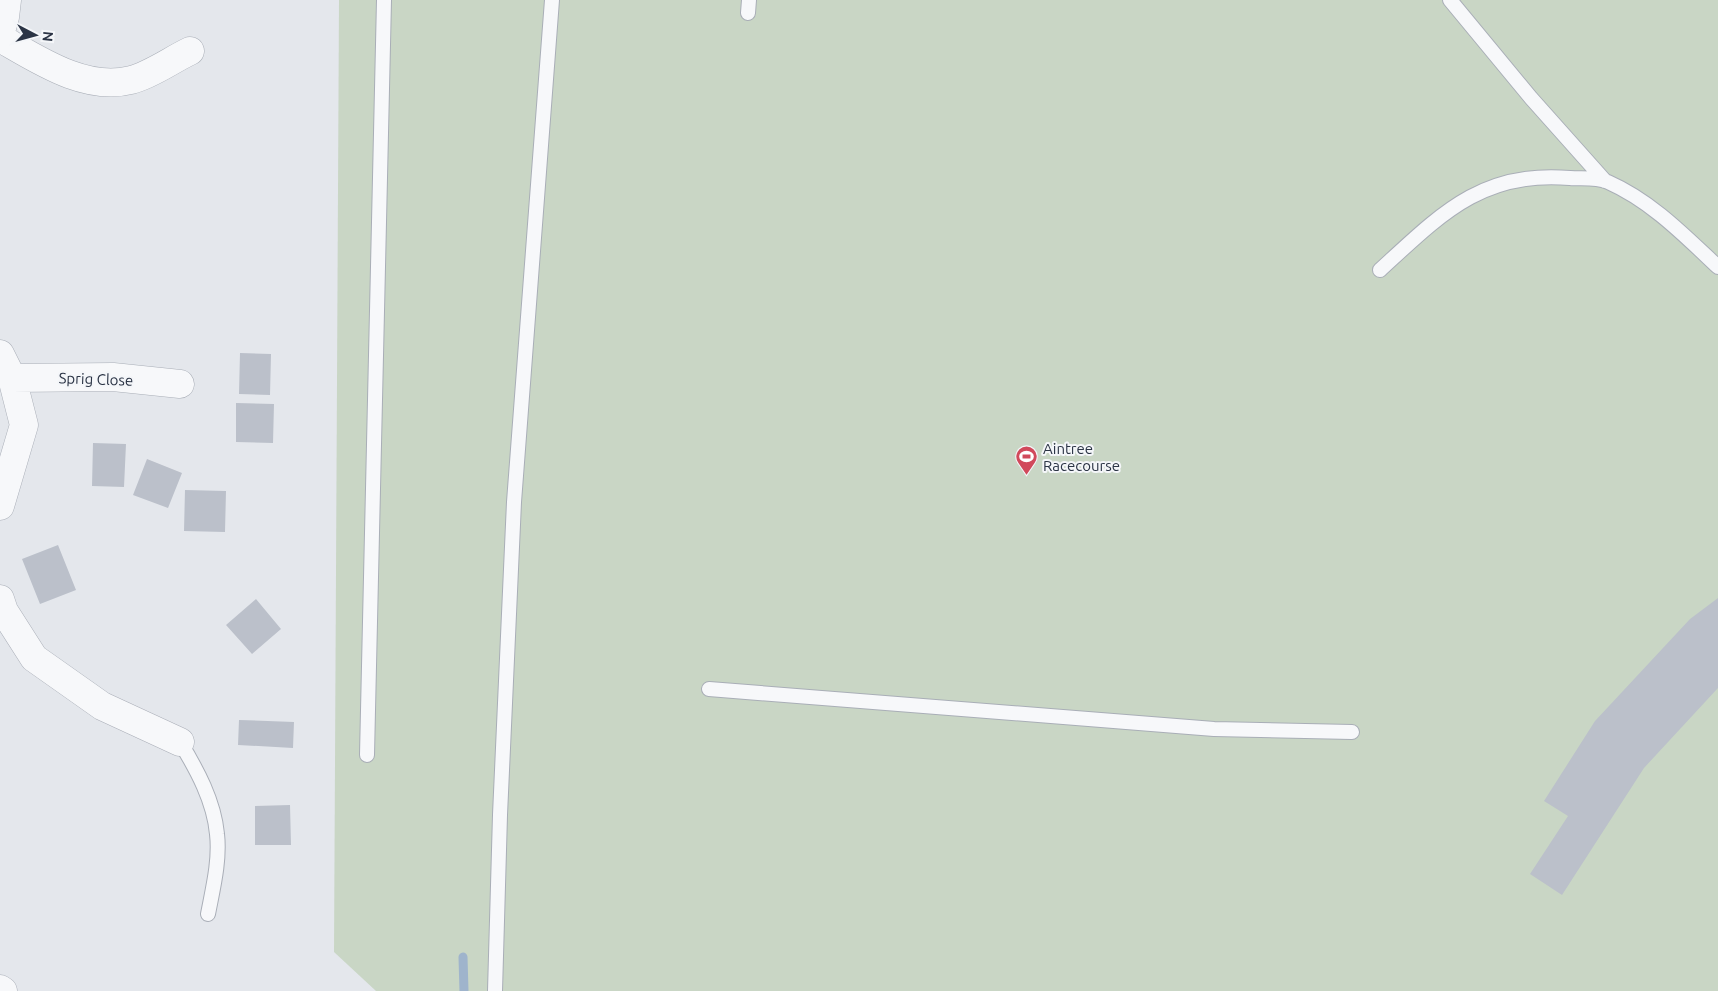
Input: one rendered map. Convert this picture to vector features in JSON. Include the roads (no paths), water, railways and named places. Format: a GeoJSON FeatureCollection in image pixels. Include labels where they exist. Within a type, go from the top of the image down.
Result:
{"type":"FeatureCollection","features":[{"type":"Feature","properties":{"kind":"street"},"geometry":{"type":"LineString","coordinates":[[7,0],[0,36],[59,72],[105,82],[131,80],[190,51]]}},
{"type":"Feature","properties":{"kind":"street"},"geometry":{"type":"LineString","coordinates":[[0,354],[12,378],[24,425],[0,506]]}},
{"type":"Feature","properties":{"kind":"street","name":"Sprig Close"},"geometry":{"type":"LineString","coordinates":[[12,378],[114,377],[180,384]]}},
{"type":"Feature","properties":{"kind":"street"},"geometry":{"type":"LineString","coordinates":[[1,608],[34,658],[102,706],[180,742]]}},
{"type":"Feature","properties":{"kind":"lane"},"geometry":{"type":"LineString","coordinates":[[367,755],[384,0]]}},
{"type":"Feature","properties":{"kind":"lane"},"geometry":{"type":"LineString","coordinates":[[495,991],[500,815],[514,502],[552,0]]}},
{"type":"Feature","properties":{"kind":"lane"},"geometry":{"type":"LineString","coordinates":[[1450,0],[1531,98],[1606,180],[1642,200],[1681,232],[1718,267]]}},
{"type":"Feature","properties":{"kind":"lane"},"geometry":{"type":"LineString","coordinates":[[1380,270],[1448,211],[1471,196],[1494,186],[1518,179],[1547,176],[1606,180]]}},
{"type":"Feature","properties":{"kind":"lane"},"geometry":{"type":"LineString","coordinates":[[709,689],[1204,728],[1352,732]]}},
{"type":"Feature","properties":{"kind":"lane"},"geometry":{"type":"LineString","coordinates":[[180,742],[199,776],[211,806],[217,834],[216,869],[208,914]]}},
{"type":"Feature","properties":{"kind":"waterway"},"geometry":{"type":"LineString","coordinates":[[463,957],[464,991]]}},
{"type":"Feature","properties":{"kind":"place","name":"Aintree Racecourse"},"geometry":{"type":"Point","coordinates":[1027,476]}}]}
